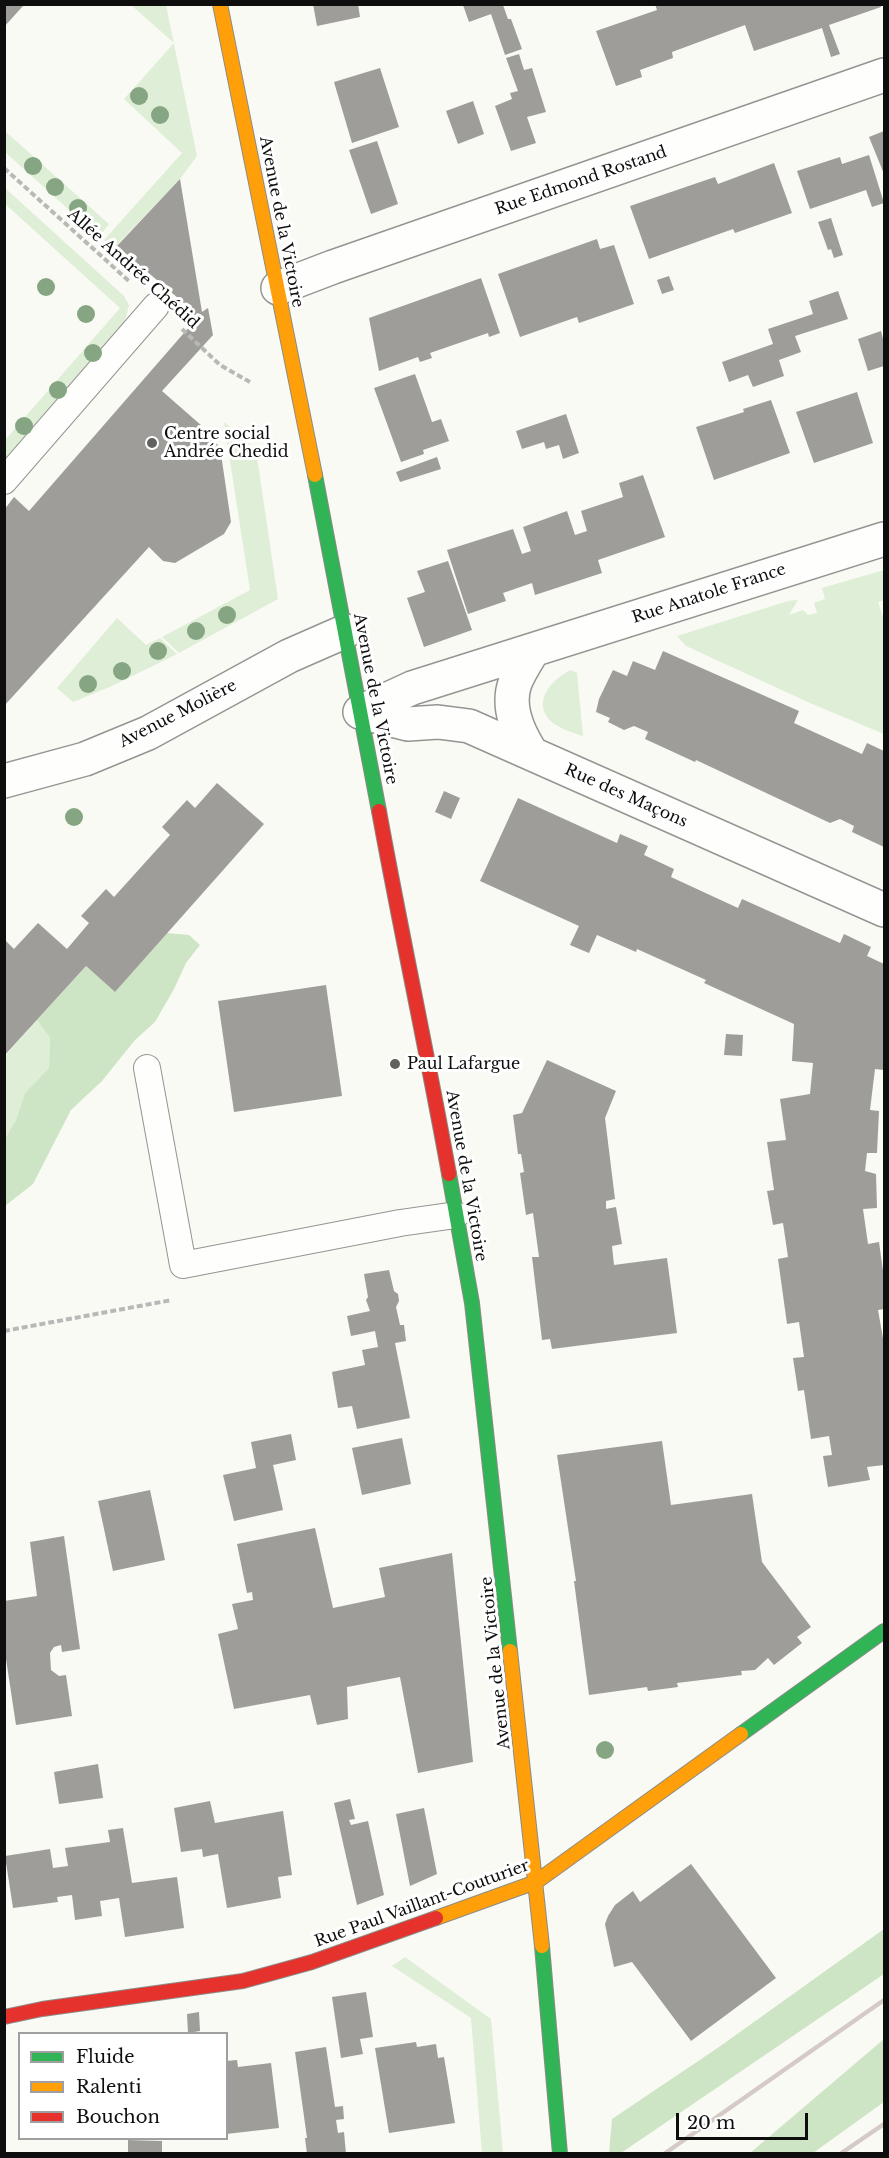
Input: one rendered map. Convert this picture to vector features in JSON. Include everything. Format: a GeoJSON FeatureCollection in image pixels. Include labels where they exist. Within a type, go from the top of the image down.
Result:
{"type":"FeatureCollection","features":[{"type":"Feature","properties":{"kind":"street","name":"Avenue de la Victoire"},"geometry":{"type":"LineString","coordinates":[[220,4],[346,631],[472,1303],[536,1882],[560,2154]]}},
{"type":"Feature","properties":{"kind":"street","name":"Rue Edmond Rostand"},"geometry":{"type":"LineString","coordinates":[[278,288],[885,75]]}},
{"type":"Feature","properties":{"kind":"street","name":"Rue Anatole France"},"geometry":{"type":"LineString","coordinates":[[360,712],[402,692],[885,538]]}},
{"type":"Feature","properties":{"kind":"street","name":"Avenue Molière"},"geometry":{"type":"LineString","coordinates":[[4,781],[85,759],[148,733],[290,656],[346,631]]}},
{"type":"Feature","properties":{"kind":"street"},"geometry":{"type":"LineString","coordinates":[[532,754],[516,722],[512,695],[515,683],[533,650]]}},
{"type":"Feature","properties":{"kind":"street","name":"Rue des Maçons"},"geometry":{"type":"LineString","coordinates":[[360,712],[408,724],[438,722],[470,726],[885,910]]}},
{"type":"Feature","properties":{"kind":"street","name":"Rue Paul Vaillant-Couturier"},"geometry":{"type":"LineString","coordinates":[[4,2017],[42,2009],[243,1981],[312,1962],[536,1882],[885,1631]]}},
{"type":"Feature","properties":{"kind":"lane"},"geometry":{"type":"LineString","coordinates":[[4,481],[156,306]]}},
{"type":"Feature","properties":{"kind":"lane"},"geometry":{"type":"LineString","coordinates":[[147,1068],[183,1265],[399,1223],[456,1215]]}},
{"type":"Feature","properties":{"kind":"path","name":"Allée Andrée Chédid"},"geometry":{"type":"LineString","coordinates":[[4,168],[220,365],[250,382]]}},
{"type":"Feature","properties":{"kind":"path"},"geometry":{"type":"LineString","coordinates":[[4,1331],[172,1299],[183,1265]]}},
{"type":"Feature","properties":{"kind":"green space"},"geometry":{"type":"Polygon","coordinates":[[[131,5],[166,5],[174,43],[131,5]]]}},
{"type":"Feature","properties":{"kind":"green space"},"geometry":{"type":"Polygon","coordinates":[[[174,43],[197,156],[180,179],[113,249],[104,240],[182,153],[124,99],[174,43]]]}},
{"type":"Feature","properties":{"kind":"green space"},"geometry":{"type":"Polygon","coordinates":[[[5,131],[109,224],[99,237],[5,152],[5,131]]]}},
{"type":"Feature","properties":{"kind":"green space"},"geometry":{"type":"Polygon","coordinates":[[[5,188],[124,296],[129,305],[125,321],[110,342],[5,459],[5,440],[120,308],[5,204],[5,188]]]}},
{"type":"Feature","properties":{"kind":"green space"},"geometry":{"type":"Polygon","coordinates":[[[224,422],[256,450],[278,599],[179,653],[162,637],[250,590],[224,422]]]}},
{"type":"Feature","properties":{"kind":"green space"},"geometry":{"type":"Polygon","coordinates":[[[884,570],[884,600],[878,602],[884,617],[884,734],[686,646],[677,636],[788,601],[798,600],[789,615],[803,610],[808,615],[817,613],[814,603],[825,599],[822,588],[884,570]]]}},
{"type":"Feature","properties":{"kind":"green space"},"geometry":{"type":"Polygon","coordinates":[[[117,618],[146,645],[160,638],[177,654],[112,686],[73,702],[57,688],[117,618]]]}},
{"type":"Feature","properties":{"kind":"green space"},"geometry":{"type":"Polygon","coordinates":[[[571,670],[577,673],[583,736],[556,725],[548,718],[544,710],[543,702],[549,687],[571,670]]]}},
{"type":"Feature","properties":{"kind":"green space"},"geometry":{"type":"Polygon","coordinates":[[[167,933],[189,935],[200,945],[186,963],[155,1022],[135,1040],[102,1081],[71,1110],[33,1184],[5,1206],[4,1141],[16,1120],[25,1093],[49,1068],[50,1038],[37,1020],[86,966],[115,992],[167,933]]]}},
{"type":"Feature","properties":{"kind":"green space"},"geometry":{"type":"Polygon","coordinates":[[[37,1020],[50,1038],[49,1068],[25,1093],[16,1120],[5,1141],[5,1056],[37,1020]]]}},
{"type":"Feature","properties":{"kind":"green space"},"geometry":{"type":"Polygon","coordinates":[[[884,1929],[884,1974],[621,2153],[609,2153],[612,2119],[719,2047],[884,1929]]]}},
{"type":"Feature","properties":{"kind":"green space"},"geometry":{"type":"Polygon","coordinates":[[[405,1957],[491,2019],[503,2153],[482,2153],[471,2018],[392,1966],[405,1957]]]}},
{"type":"Feature","properties":{"kind":"green space"},"geometry":{"type":"Polygon","coordinates":[[[884,2039],[884,2102],[813,2153],[750,2153],[884,2039]]]}},
{"type":"Feature","properties":{"kind":"building"},"geometry":{"type":"Polygon","coordinates":[[[4,4],[23,6],[4,27],[4,4]]]}},
{"type":"Feature","properties":{"kind":"building"},"geometry":{"type":"Polygon","coordinates":[[[313,4],[358,4],[360,17],[317,26],[313,4]]]}},
{"type":"Feature","properties":{"kind":"building"},"geometry":{"type":"Polygon","coordinates":[[[655,4],[880,4],[881,7],[829,25],[840,54],[831,57],[822,28],[754,51],[745,25],[672,52],[673,58],[640,70],[642,77],[616,86],[596,31],[657,10],[655,4]]]}},
{"type":"Feature","properties":{"kind":"building"},"geometry":{"type":"Polygon","coordinates":[[[463,5],[503,5],[522,49],[505,55],[491,14],[469,22],[463,5]]]}},
{"type":"Feature","properties":{"kind":"building"},"geometry":{"type":"Polygon","coordinates":[[[519,54],[524,70],[532,68],[546,112],[527,117],[536,143],[511,151],[495,106],[512,99],[510,93],[518,91],[506,58],[519,54]]]}},
{"type":"Feature","properties":{"kind":"building"},"geometry":{"type":"Polygon","coordinates":[[[380,68],[399,127],[352,143],[334,82],[380,68]]]}},
{"type":"Feature","properties":{"kind":"building"},"geometry":{"type":"Polygon","coordinates":[[[473,101],[484,134],[458,144],[446,111],[473,101]]]}},
{"type":"Feature","properties":{"kind":"building"},"geometry":{"type":"Polygon","coordinates":[[[884,131],[884,174],[869,137],[884,131]]]}},
{"type":"Feature","properties":{"kind":"building"},"geometry":{"type":"Polygon","coordinates":[[[377,141],[398,204],[371,214],[349,150],[377,141]]]}},
{"type":"Feature","properties":{"kind":"building"},"geometry":{"type":"Polygon","coordinates":[[[869,155],[884,203],[872,207],[866,190],[810,209],[797,171],[840,157],[842,164],[869,155]]]}},
{"type":"Feature","properties":{"kind":"building"},"geometry":{"type":"Polygon","coordinates":[[[774,163],[792,213],[735,233],[733,229],[649,259],[630,206],[715,177],[718,184],[774,163]]]}},
{"type":"Feature","properties":{"kind":"building","name":"Centre social Andrée Chedid"},"geometry":{"type":"Polygon","coordinates":[[[180,179],[202,312],[208,308],[213,335],[162,391],[202,426],[201,428],[218,445],[231,522],[224,534],[175,563],[163,561],[149,547],[4,706],[4,510],[14,497],[29,511],[197,318],[185,304],[117,246],[180,179]]]}},
{"type":"Feature","properties":{"kind":"building"},"geometry":{"type":"Polygon","coordinates":[[[831,218],[843,255],[834,258],[831,249],[828,250],[818,222],[831,218]]]}},
{"type":"Feature","properties":{"kind":"building"},"geometry":{"type":"Polygon","coordinates":[[[597,239],[600,249],[614,245],[634,304],[579,323],[577,317],[520,337],[498,274],[597,239]]]}},
{"type":"Feature","properties":{"kind":"building"},"geometry":{"type":"Polygon","coordinates":[[[669,276],[674,290],[662,294],[657,280],[669,276]]]}},
{"type":"Feature","properties":{"kind":"building"},"geometry":{"type":"Polygon","coordinates":[[[481,278],[500,333],[489,337],[488,333],[430,353],[432,358],[420,362],[418,357],[379,371],[369,318],[481,278]]]}},
{"type":"Feature","properties":{"kind":"building"},"geometry":{"type":"Polygon","coordinates":[[[838,291],[848,319],[795,336],[801,352],[779,360],[784,376],[753,387],[748,375],[729,382],[722,362],[773,344],[768,329],[813,314],[809,301],[838,291]]]}},
{"type":"Feature","properties":{"kind":"building"},"geometry":{"type":"Polygon","coordinates":[[[881,331],[884,343],[884,366],[868,371],[858,339],[881,331]]]}},
{"type":"Feature","properties":{"kind":"building"},"geometry":{"type":"Polygon","coordinates":[[[415,374],[432,422],[441,419],[449,441],[423,450],[424,454],[401,462],[374,388],[415,374]]]}},
{"type":"Feature","properties":{"kind":"building"},"geometry":{"type":"Polygon","coordinates":[[[857,392],[873,443],[814,463],[796,412],[857,392]]]}},
{"type":"Feature","properties":{"kind":"building"},"geometry":{"type":"Polygon","coordinates":[[[771,400],[790,453],[714,480],[696,427],[744,412],[743,409],[771,400]]]}},
{"type":"Feature","properties":{"kind":"building"},"geometry":{"type":"Polygon","coordinates":[[[566,414],[579,453],[563,459],[559,445],[546,449],[544,442],[522,449],[516,431],[566,414]]]}},
{"type":"Feature","properties":{"kind":"building"},"geometry":{"type":"Polygon","coordinates":[[[437,457],[441,469],[400,482],[396,472],[437,457]]]}},
{"type":"Feature","properties":{"kind":"building"},"geometry":{"type":"Polygon","coordinates":[[[643,475],[665,537],[598,560],[602,573],[535,595],[532,583],[503,593],[506,601],[468,614],[447,550],[513,529],[522,554],[531,551],[523,527],[567,511],[575,535],[587,531],[581,511],[623,497],[619,483],[643,475]]]}},
{"type":"Feature","properties":{"kind":"building"},"geometry":{"type":"Polygon","coordinates":[[[448,561],[472,630],[424,647],[407,598],[425,592],[417,571],[448,561]]]}},
{"type":"Feature","properties":{"kind":"building"},"geometry":{"type":"Polygon","coordinates":[[[663,651],[799,711],[794,723],[862,754],[867,743],[884,751],[884,847],[852,832],[854,826],[840,819],[830,823],[696,760],[695,762],[645,739],[648,732],[634,726],[624,730],[608,722],[610,718],[596,712],[599,699],[613,670],[627,676],[633,661],[655,670],[663,651]]]}},
{"type":"Feature","properties":{"kind":"building"},"geometry":{"type":"Polygon","coordinates":[[[217,783],[264,824],[115,992],[86,966],[4,1056],[4,943],[6,941],[14,949],[38,923],[67,949],[89,923],[81,916],[106,889],[114,897],[170,835],[162,827],[187,800],[195,808],[217,783]]]}},
{"type":"Feature","properties":{"kind":"building"},"geometry":{"type":"Polygon","coordinates":[[[444,791],[460,798],[451,819],[435,812],[444,791]]]}},
{"type":"Feature","properties":{"kind":"building"},"geometry":{"type":"Polygon","coordinates":[[[518,798],[617,843],[620,834],[648,846],[644,855],[674,869],[671,877],[738,908],[742,899],[840,943],[844,934],[871,947],[867,956],[884,964],[884,1070],[875,1069],[870,1110],[879,1111],[877,1153],[867,1153],[865,1171],[876,1174],[877,1208],[863,1209],[868,1244],[879,1242],[884,1278],[884,1309],[878,1310],[884,1344],[884,1465],[867,1467],[870,1480],[828,1487],[823,1456],[832,1455],[829,1436],[811,1439],[804,1390],[798,1391],[793,1358],[804,1357],[799,1322],[787,1324],[778,1259],[788,1257],[783,1223],[773,1225],[767,1191],[774,1190],[767,1142],[786,1140],[780,1099],[810,1094],[813,1063],[792,1061],[794,1024],[637,949],[636,952],[597,935],[589,953],[570,945],[579,926],[480,881],[518,798]]]}},
{"type":"Feature","properties":{"kind":"building"},"geometry":{"type":"Polygon","coordinates":[[[326,985],[342,1096],[234,1112],[218,1001],[326,985]]]}},
{"type":"Feature","properties":{"kind":"building"},"geometry":{"type":"Polygon","coordinates":[[[726,1034],[743,1035],[742,1056],[724,1055],[726,1034]]]}},
{"type":"Feature","properties":{"kind":"building"},"geometry":{"type":"Polygon","coordinates":[[[547,1060],[616,1091],[605,1118],[615,1199],[606,1201],[606,1209],[616,1207],[622,1244],[612,1246],[614,1265],[667,1258],[677,1333],[552,1349],[550,1339],[542,1340],[532,1257],[539,1257],[533,1213],[526,1215],[520,1173],[524,1172],[521,1154],[518,1154],[513,1115],[522,1113],[547,1060]]]}},
{"type":"Feature","properties":{"kind":"building"},"geometry":{"type":"Polygon","coordinates":[[[389,1270],[394,1291],[398,1294],[399,1301],[396,1307],[400,1325],[404,1325],[406,1341],[395,1343],[410,1418],[357,1429],[352,1406],[338,1408],[332,1372],[365,1365],[362,1350],[378,1347],[375,1331],[351,1336],[347,1316],[370,1311],[366,1300],[368,1297],[364,1274],[389,1270]]]}},
{"type":"Feature","properties":{"kind":"building"},"geometry":{"type":"Polygon","coordinates":[[[291,1434],[296,1460],[273,1465],[283,1510],[234,1521],[223,1475],[256,1468],[251,1442],[291,1434]]]}},
{"type":"Feature","properties":{"kind":"building"},"geometry":{"type":"Polygon","coordinates":[[[402,1438],[411,1484],[362,1495],[352,1448],[402,1438]]]}},
{"type":"Feature","properties":{"kind":"building"},"geometry":{"type":"Polygon","coordinates":[[[662,1441],[671,1505],[752,1494],[762,1562],[811,1627],[797,1637],[802,1643],[774,1665],[768,1658],[755,1670],[741,1671],[742,1675],[677,1683],[678,1687],[648,1691],[647,1687],[589,1695],[574,1581],[576,1581],[557,1455],[662,1441]]]}},
{"type":"Feature","properties":{"kind":"building"},"geometry":{"type":"Polygon","coordinates":[[[150,1490],[165,1560],[113,1571],[98,1501],[150,1490]]]}},
{"type":"Feature","properties":{"kind":"building"},"geometry":{"type":"Polygon","coordinates":[[[315,1528],[333,1608],[385,1597],[379,1568],[452,1553],[473,1762],[418,1773],[400,1677],[347,1687],[348,1719],[317,1725],[310,1695],[234,1709],[218,1634],[238,1629],[232,1604],[253,1600],[252,1592],[247,1593],[237,1544],[315,1528]]]}},
{"type":"Feature","properties":{"kind":"building"},"geometry":{"type":"Polygon","coordinates":[[[64,1536],[80,1649],[62,1652],[61,1645],[54,1647],[50,1653],[51,1670],[59,1676],[66,1675],[72,1716],[16,1725],[6,1659],[4,1659],[4,1601],[37,1596],[30,1542],[64,1536]]]}},
{"type":"Feature","properties":{"kind":"building"},"geometry":{"type":"Polygon","coordinates":[[[98,1764],[103,1798],[59,1804],[54,1772],[98,1764]]]}},
{"type":"Feature","properties":{"kind":"building"},"geometry":{"type":"Polygon","coordinates":[[[350,1799],[355,1819],[349,1820],[351,1825],[368,1821],[384,1895],[357,1905],[334,1803],[350,1799]]]}},
{"type":"Feature","properties":{"kind":"building"},"geometry":{"type":"Polygon","coordinates":[[[210,1801],[215,1823],[283,1811],[292,1875],[278,1877],[281,1898],[227,1908],[218,1854],[203,1857],[202,1849],[181,1852],[174,1808],[210,1801]]]}},
{"type":"Feature","properties":{"kind":"building"},"geometry":{"type":"Polygon","coordinates":[[[424,1808],[437,1874],[410,1886],[396,1814],[424,1808]]]}},
{"type":"Feature","properties":{"kind":"building"},"geometry":{"type":"Polygon","coordinates":[[[123,1828],[132,1883],[177,1877],[184,1928],[125,1937],[119,1898],[100,1901],[102,1916],[75,1920],[72,1895],[57,1897],[58,1902],[13,1908],[5,1856],[50,1849],[53,1868],[68,1866],[65,1848],[110,1842],[108,1830],[123,1828]]]}},
{"type":"Feature","properties":{"kind":"building"},"geometry":{"type":"Polygon","coordinates":[[[691,1864],[776,1978],[691,2041],[632,1962],[614,1967],[605,1924],[615,1905],[633,1891],[640,1902],[691,1864]]]}},
{"type":"Feature","properties":{"kind":"building"},"geometry":{"type":"Polygon","coordinates":[[[366,1992],[373,2037],[360,2039],[363,2054],[341,2058],[332,1997],[366,1992]]]}},
{"type":"Feature","properties":{"kind":"building"},"geometry":{"type":"Polygon","coordinates":[[[199,2012],[200,2031],[188,2032],[187,2014],[199,2012]]]}},
{"type":"Feature","properties":{"kind":"building"},"geometry":{"type":"Polygon","coordinates":[[[416,2042],[417,2047],[436,2044],[438,2058],[444,2057],[455,2123],[389,2133],[375,2048],[416,2042]]]}},
{"type":"Feature","properties":{"kind":"building"},"geometry":{"type":"Polygon","coordinates":[[[326,2047],[335,2107],[343,2106],[344,2119],[336,2120],[338,2133],[344,2132],[346,2154],[307,2154],[305,2138],[307,2138],[295,2052],[326,2047]]]}},
{"type":"Feature","properties":{"kind":"building"},"geometry":{"type":"Polygon","coordinates":[[[237,2060],[238,2067],[271,2063],[279,2128],[228,2134],[228,2061],[237,2060]]]}},
{"type":"Feature","properties":{"kind":"building"},"geometry":{"type":"Polygon","coordinates":[[[128,2140],[162,2141],[162,2154],[128,2154],[128,2140]]]}},
{"type":"Feature","properties":{"kind":"railway"},"geometry":{"type":"LineString","coordinates":[[664,2154],[884,2000]]}},
{"type":"Feature","properties":{"kind":"railway"},"geometry":{"type":"LineString","coordinates":[[840,2154],[884,2124]]}},
{"type":"Feature","properties":{"kind":"traffic: fast"},"geometry":{"type":"LineString","coordinates":[[315,475],[379,811]]}},
{"type":"Feature","properties":{"kind":"traffic: fast"},"geometry":{"type":"LineString","coordinates":[[449,1174],[472,1303],[510,1651]]}},
{"type":"Feature","properties":{"kind":"traffic: fast"},"geometry":{"type":"LineString","coordinates":[[741,1734],[884,1631]]}},
{"type":"Feature","properties":{"kind":"traffic: fast"},"geometry":{"type":"LineString","coordinates":[[542,1946],[560,2154]]}},
{"type":"Feature","properties":{"kind":"traffic: slow"},"geometry":{"type":"LineString","coordinates":[[220,4],[315,475]]}},
{"type":"Feature","properties":{"kind":"traffic: slow"},"geometry":{"type":"LineString","coordinates":[[510,1651],[542,1946]]}},
{"type":"Feature","properties":{"kind":"traffic: slow"},"geometry":{"type":"LineString","coordinates":[[436,1918],[536,1882],[741,1734]]}},
{"type":"Feature","properties":{"kind":"traffic: jam"},"geometry":{"type":"LineString","coordinates":[[379,811],[449,1174]]}},
{"type":"Feature","properties":{"kind":"traffic: jam"},"geometry":{"type":"LineString","coordinates":[[4,2017],[42,2009],[243,1981],[312,1962],[436,1918]]}},
{"type":"Feature","properties":{"kind":"place","name":"Centre social Andrée Chedid"},"geometry":{"type":"Point","coordinates":[152,443]}},
{"type":"Feature","properties":{"kind":"place","name":"Paul Lafargue"},"geometry":{"type":"Point","coordinates":[395,1064]}}]}
